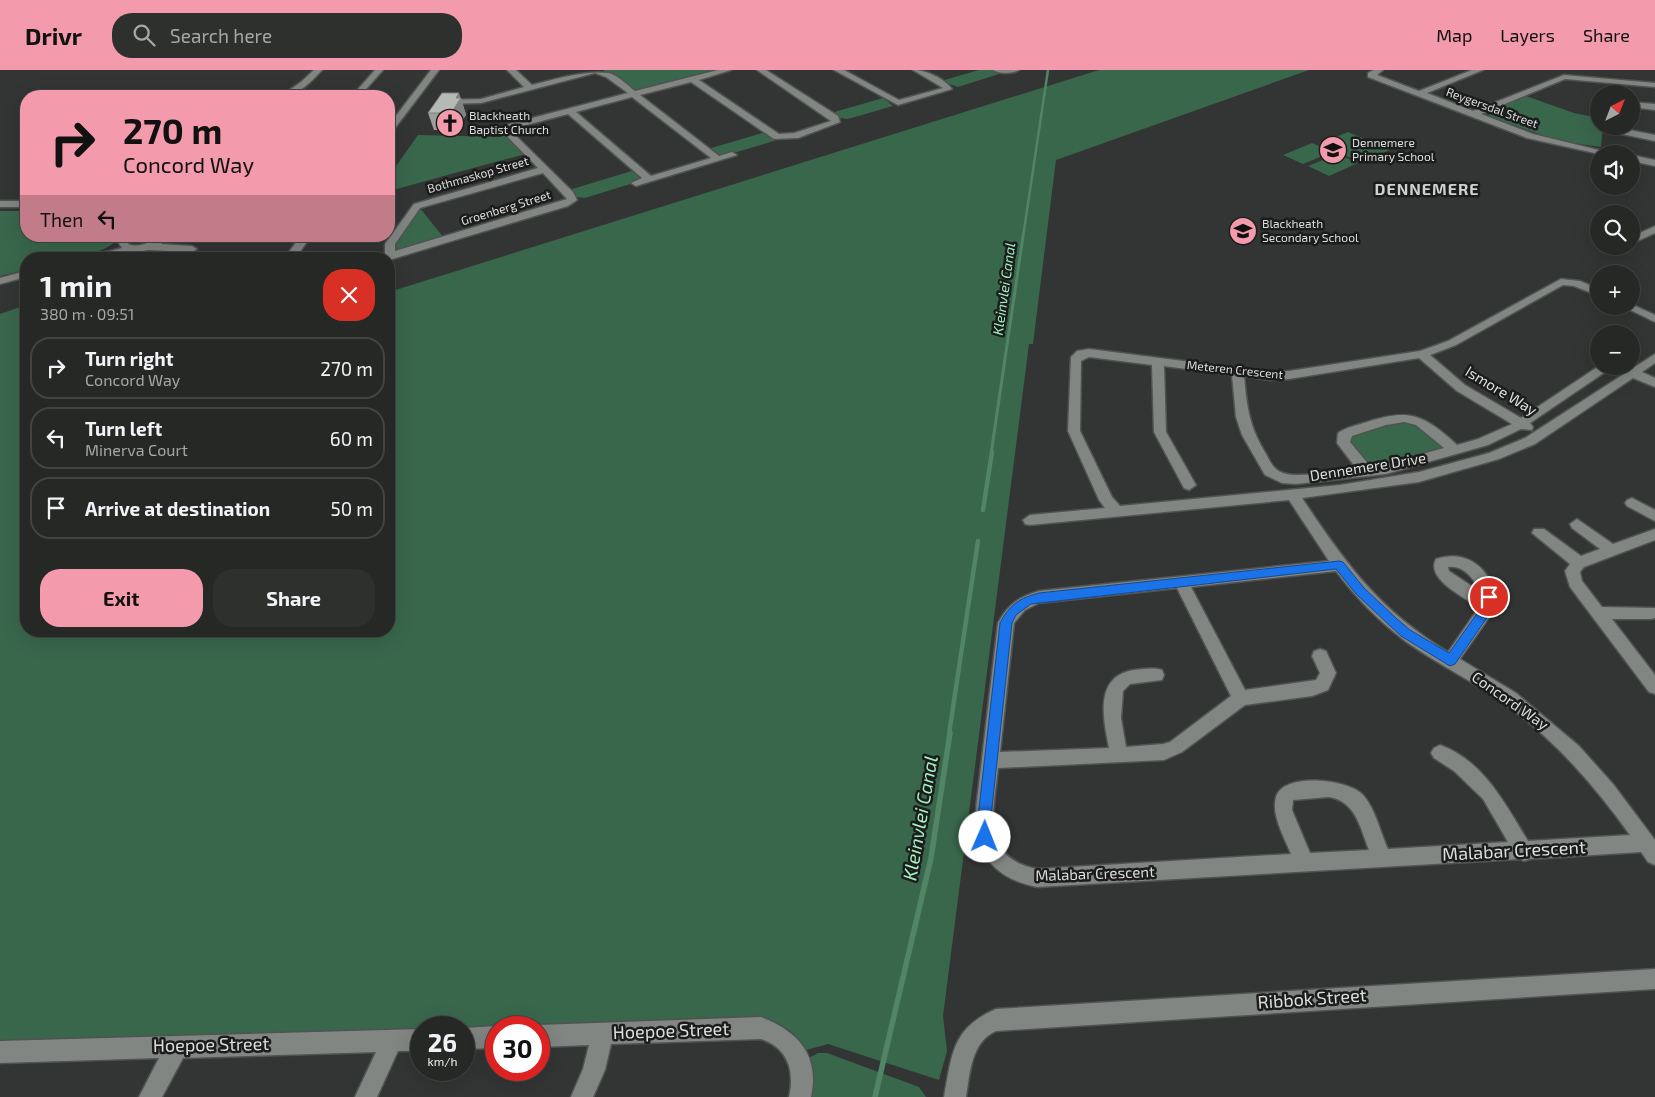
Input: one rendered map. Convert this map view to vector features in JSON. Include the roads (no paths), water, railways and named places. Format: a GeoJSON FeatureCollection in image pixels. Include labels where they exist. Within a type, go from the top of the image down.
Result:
{"type":"FeatureCollection","features":[{"type":"Feature","properties":{"kind":"street"},"geometry":{"type":"LineString","coordinates":[[294,90],[304,84],[318,70]]}},
{"type":"Feature","properties":{"kind":"street"},"geometry":{"type":"LineString","coordinates":[[361,90],[379,70]]}},
{"type":"Feature","properties":{"kind":"street"},"geometry":{"type":"LineString","coordinates":[[395,119],[402,107],[436,70]]}},
{"type":"Feature","properties":{"kind":"street"},"geometry":{"type":"LineString","coordinates":[[510,70],[530,88]]}},
{"type":"Feature","properties":{"kind":"street"},"geometry":{"type":"LineString","coordinates":[[445,102],[476,102],[598,70],[609,75],[717,159]]}},
{"type":"Feature","properties":{"kind":"street"},"geometry":{"type":"LineString","coordinates":[[570,111],[727,70]]}},
{"type":"Feature","properties":{"kind":"street"},"geometry":{"type":"LineString","coordinates":[[692,79],[779,137],[795,136],[836,122],[835,118],[761,70]]}},
{"type":"Feature","properties":{"kind":"street"},"geometry":{"type":"LineString","coordinates":[[838,70],[898,103],[948,89],[945,85],[917,70]]}},
{"type":"Feature","properties":{"kind":"street"},"geometry":{"type":"LineString","coordinates":[[997,70],[1015,70]]}},
{"type":"Feature","properties":{"kind":"street"},"geometry":{"type":"LineString","coordinates":[[1418,94],[1479,70]]}},
{"type":"Feature","properties":{"kind":"street","name":"Reygersdal Street"},"geometry":{"type":"LineString","coordinates":[[1376,71],[1371,75],[1376,78],[1536,138],[1590,145]]}},
{"type":"Feature","properties":{"kind":"street"},"geometry":{"type":"LineString","coordinates":[[1472,115],[1560,78],[1637,80],[1655,85]]}},
{"type":"Feature","properties":{"kind":"street"},"geometry":{"type":"LineString","coordinates":[[302,90],[304,84]]}},
{"type":"Feature","properties":{"kind":"street"},"geometry":{"type":"LineString","coordinates":[[1640,105],[1655,107]]}},
{"type":"Feature","properties":{"kind":"street"},"geometry":{"type":"LineString","coordinates":[[570,111],[649,179]]}},
{"type":"Feature","properties":{"kind":"street","name":"Groenberg Street"},"geometry":{"type":"LineString","coordinates":[[395,254],[570,202],[572,197],[507,132],[509,128],[570,111]]}},
{"type":"Feature","properties":{"kind":"street"},"geometry":{"type":"LineString","coordinates":[[1640,135],[1655,138]]}},
{"type":"Feature","properties":{"kind":"street"},"geometry":{"type":"LineString","coordinates":[[636,183],[732,155]]}},
{"type":"Feature","properties":{"kind":"street"},"geometry":{"type":"LineString","coordinates":[[1640,160],[1655,163]]}},
{"type":"Feature","properties":{"kind":"street","name":"Bothmaskop Street"},"geometry":{"type":"LineString","coordinates":[[395,237],[417,206],[545,168]]}},
{"type":"Feature","properties":{"kind":"street"},"geometry":{"type":"LineString","coordinates":[[0,204],[20,204]]}},
{"type":"Feature","properties":{"kind":"street"},"geometry":{"type":"LineString","coordinates":[[1640,237],[1655,229]]}},
{"type":"Feature","properties":{"kind":"street"},"geometry":{"type":"LineString","coordinates":[[97,252],[117,242]]}},
{"type":"Feature","properties":{"kind":"street"},"geometry":{"type":"LineString","coordinates":[[126,242],[127,248],[134,249]]}},
{"type":"Feature","properties":{"kind":"street"},"geometry":{"type":"LineString","coordinates":[[147,247],[158,242]]}},
{"type":"Feature","properties":{"kind":"street"},"geometry":{"type":"LineString","coordinates":[[118,252],[147,247],[187,248],[176,242]]}},
{"type":"Feature","properties":{"kind":"street"},"geometry":{"type":"LineString","coordinates":[[0,281],[20,276]]}},
{"type":"Feature","properties":{"kind":"street","name":"Meteren Crescent"},"geometry":{"type":"LineString","coordinates":[[1117,512],[1106,500],[1074,431],[1076,359],[1081,354],[1089,353],[1270,376],[1289,375],[1422,354],[1452,343],[1559,283],[1576,283],[1590,289]]}},
{"type":"Feature","properties":{"kind":"street"},"geometry":{"type":"LineString","coordinates":[[1640,312],[1655,319]]}},
{"type":"Feature","properties":{"kind":"street","name":"Ismore Way"},"geometry":{"type":"LineString","coordinates":[[1422,354],[1460,388],[1541,435]]}},
{"type":"Feature","properties":{"kind":"street","name":"Dennemere Drive"},"geometry":{"type":"LineString","coordinates":[[1640,368],[1655,358]]}},
{"type":"Feature","properties":{"kind":"street"},"geometry":{"type":"LineString","coordinates":[[1158,362],[1160,432],[1189,485]]}},
{"type":"Feature","properties":{"kind":"street","name":"Dennemere Drive"},"geometry":{"type":"LineString","coordinates":[[1238,372],[1244,425],[1248,435],[1274,475],[1296,479],[1386,469],[1492,439],[1521,423],[1594,375]]}},
{"type":"Feature","properties":{"kind":"street","name":"Dennemere Drive"},"geometry":{"type":"LineString","coordinates":[[1030,520],[1371,486],[1420,477],[1494,456],[1541,435],[1630,375]]}},
{"type":"Feature","properties":{"kind":"street"},"geometry":{"type":"LineString","coordinates":[[1637,375],[1655,383]]}},
{"type":"Feature","properties":{"kind":"street","name":"Dennemere Drive"},"geometry":{"type":"LineString","coordinates":[[1366,472],[1344,443],[1343,436],[1347,433],[1399,419],[1409,418],[1419,421],[1454,450]]}},
{"type":"Feature","properties":{"kind":"street","name":"Concord Way"},"geometry":{"type":"LineString","coordinates":[[1292,494],[1339,565],[1360,591],[1405,633],[1516,702],[1543,722],[1579,755],[1608,788],[1651,850]]}},
{"type":"Feature","properties":{"kind":"street"},"geometry":{"type":"LineString","coordinates":[[1632,504],[1655,516]]}},
{"type":"Feature","properties":{"kind":"street"},"geometry":{"type":"LineString","coordinates":[[1577,524],[1612,551]]}},
{"type":"Feature","properties":{"kind":"street"},"geometry":{"type":"LineString","coordinates":[[1539,533],[1579,563]]}},
{"type":"Feature","properties":{"kind":"street"},"geometry":{"type":"LineString","coordinates":[[1655,534],[1579,563],[1572,569],[1575,583],[1655,687]]}},
{"type":"Feature","properties":{"kind":"street","name":"Malabar Crescent"},"geometry":{"type":"LineString","coordinates":[[1339,565],[1039,597],[1027,601],[1011,612],[1006,623],[984,826],[985,837],[994,856],[1002,864],[1018,874],[1037,878],[1382,858],[1524,852],[1651,850]]}},
{"type":"Feature","properties":{"kind":"street"},"geometry":{"type":"LineString","coordinates":[[1181,582],[1241,698]]}},
{"type":"Feature","properties":{"kind":"street"},"geometry":{"type":"LineString","coordinates":[[1450,661],[1489,606]]}},
{"type":"Feature","properties":{"kind":"street"},"geometry":{"type":"LineString","coordinates":[[1598,613],[1651,613]]}},
{"type":"Feature","properties":{"kind":"street"},"geometry":{"type":"LineString","coordinates":[[991,760],[1150,754],[1176,747],[1241,698],[1312,689],[1322,685],[1328,673],[1320,656]]}},
{"type":"Feature","properties":{"kind":"street"},"geometry":{"type":"LineString","coordinates":[[1119,755],[1113,723],[1116,688],[1119,682],[1127,679],[1156,675]]}},
{"type":"Feature","properties":{"kind":"street"},"geometry":{"type":"LineString","coordinates":[[1440,752],[1460,765],[1489,793],[1524,852]]}},
{"type":"Feature","properties":{"kind":"street"},"geometry":{"type":"LineString","coordinates":[[1304,863],[1283,810],[1285,796],[1291,791],[1337,789],[1355,798],[1360,805],[1382,858]]}},
{"type":"Feature","properties":{"kind":"street","name":"Ribbok Street"},"geometry":{"type":"LineString","coordinates":[[955,1097],[966,1047],[973,1033],[980,1027],[996,1020],[1655,979]]}},
{"type":"Feature","properties":{"kind":"street","name":"Hoepoe Street"},"geometry":{"type":"LineString","coordinates":[[550,1035],[761,1028],[780,1035],[795,1051],[803,1076],[800,1097]]}},
{"type":"Feature","properties":{"kind":"street"},"geometry":{"type":"LineString","coordinates":[[582,1097],[594,1070],[603,1033]]}},
{"type":"Feature","properties":{"kind":"street","name":"Hoepoe Street"},"geometry":{"type":"LineString","coordinates":[[0,1052],[410,1040]]}},
{"type":"Feature","properties":{"kind":"street"},"geometry":{"type":"LineString","coordinates":[[366,1097],[392,1041]]}},
{"type":"Feature","properties":{"kind":"street"},"geometry":{"type":"LineString","coordinates":[[150,1097],[178,1046]]}},
{"type":"Feature","properties":{"kind":"waterway","name":"Kleinvlei Canal"},"geometry":{"type":"LineString","coordinates":[[1023,237],[1048,70]]}},
{"type":"Feature","properties":{"kind":"waterway","name":"Kleinvlei Canal"},"geometry":{"type":"LineString","coordinates":[[991,454],[1023,236]]}},
{"type":"Feature","properties":{"kind":"waterway","name":"Kleinvlei Canal"},"geometry":{"type":"LineString","coordinates":[[983,510],[992,452]]}},
{"type":"Feature","properties":{"kind":"waterway","name":"Kleinvlei Canal"},"geometry":{"type":"LineString","coordinates":[[949,734],[978,541]]}},
{"type":"Feature","properties":{"kind":"waterway","name":"Kleinvlei Canal"},"geometry":{"type":"LineString","coordinates":[[875,1097],[931,858],[950,733]]}},
{"type":"Feature","properties":{"kind":"place","name":"Blackheath Baptist Church"},"geometry":{"type":"Point","coordinates":[450,123]}},
{"type":"Feature","properties":{"kind":"place","name":"Dennemere Primary School"},"geometry":{"type":"Point","coordinates":[1333,150]}},
{"type":"Feature","properties":{"kind":"place","name":"Blackheath Secondary School"},"geometry":{"type":"Point","coordinates":[1243,231]}},
{"type":"Feature","properties":{"kind":"district","name":"DENNEMERE"},"geometry":{"type":"Point","coordinates":[1427,189]}}]}
